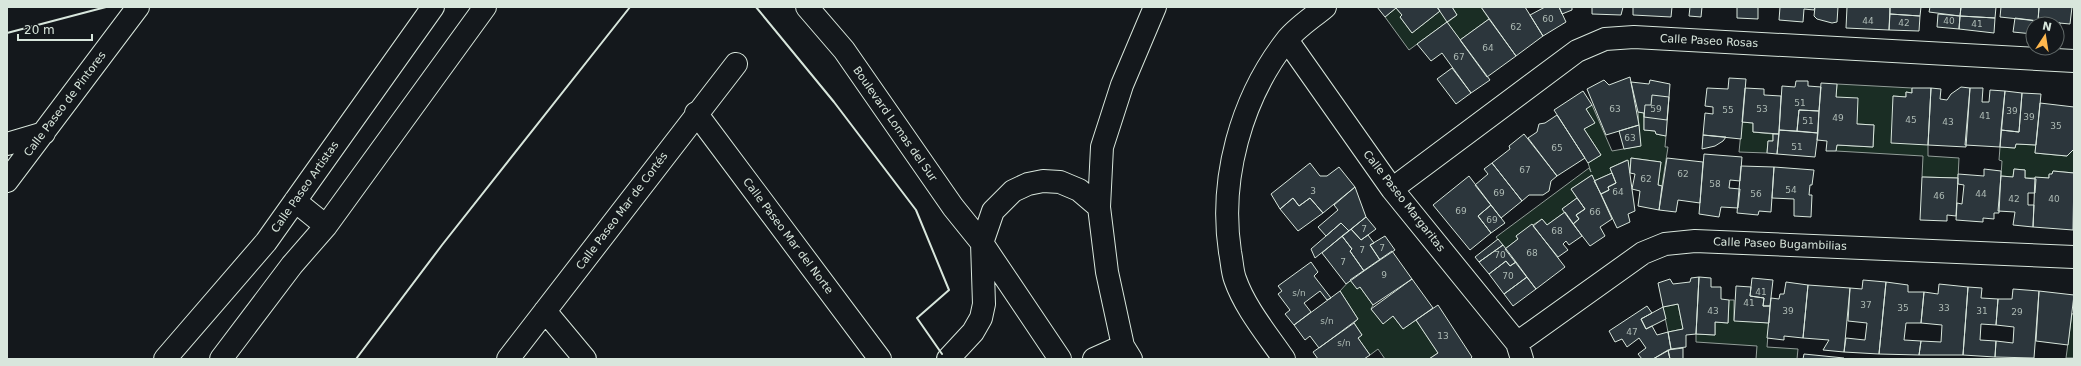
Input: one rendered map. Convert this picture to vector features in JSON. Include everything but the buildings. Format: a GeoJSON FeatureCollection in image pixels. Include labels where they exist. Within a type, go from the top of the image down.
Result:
{"type":"FeatureCollection","features":[{"type":"Feature","properties":{"kind":"street","name":"Calle Paseo de Pintores"},"geometry":{"type":"LineString","coordinates":[[7,181],[138,7]]}},
{"type":"Feature","properties":{"kind":"street","name":"Calle Paseo Artistas"},"geometry":{"type":"LineString","coordinates":[[165,359],[266,242],[433,7]]}},
{"type":"Feature","properties":{"kind":"street"},"geometry":{"type":"LineString","coordinates":[[222,359],[292,265],[326,226],[485,7]]}},
{"type":"Feature","properties":{"kind":"street","name":"Boulevard Lomas del Sur"},"geometry":{"type":"LineString","coordinates":[[807,7],[844,50],[953,207],[982,243],[1060,359]]}},
{"type":"Feature","properties":{"kind":"street"},"geometry":{"type":"LineString","coordinates":[[1094,359],[1127,352],[1107,272],[1099,207],[1102,148],[1122,85],[1155,7]]}},
{"type":"Feature","properties":{"kind":"street"},"geometry":{"type":"LineString","coordinates":[[1284,359],[1252,312],[1234,279],[1226,227],[1230,177],[1240,129],[1261,78],[1287,40],[1324,7]]}},
{"type":"Feature","properties":{"kind":"street","name":"Calle Paseo Rosas"},"geometry":{"type":"LineString","coordinates":[[1392,189],[1577,51],[1605,40],[1634,37],[2074,61]]}},
{"type":"Feature","properties":{"kind":"street","name":"Calle Paseo Margaritas"},"geometry":{"type":"LineString","coordinates":[[1287,40],[1392,189],[1520,351]]}},
{"type":"Feature","properties":{"kind":"street","name":"Calle Paseo Mar de Cortés"},"geometry":{"type":"LineString","coordinates":[[508,359],[546,312],[696,113],[736,64]]}},
{"type":"Feature","properties":{"kind":"street","name":"Calle Paseo Mar del Norte"},"geometry":{"type":"LineString","coordinates":[[696,113],[880,359]]}},
{"type":"Feature","properties":{"kind":"street"},"geometry":{"type":"LineString","coordinates":[[7,144],[44,133]]}},
{"type":"Feature","properties":{"kind":"street"},"geometry":{"type":"LineString","coordinates":[[948,359],[974,332],[981,318],[984,304],[982,243],[993,211],[1013,191],[1028,184],[1043,181],[1060,182],[1080,190],[1099,207]]}},
{"type":"Feature","properties":{"kind":"street"},"geometry":{"type":"LineString","coordinates":[[295,201],[326,226]]}},
{"type":"Feature","properties":{"kind":"street","name":"Calle Paseo Bugambilias"},"geometry":{"type":"LineString","coordinates":[[1520,351],[1643,253],[1665,244],[1695,241],[2074,257]]}},
{"type":"Feature","properties":{"kind":"street"},"geometry":{"type":"LineString","coordinates":[[266,242],[292,265]]}},
{"type":"Feature","properties":{"kind":"street"},"geometry":{"type":"LineString","coordinates":[[546,312],[585,359]]}},
{"type":"Feature","properties":{"kind":"green space"},"geometry":{"type":"Polygon","coordinates":[[[1452,7],[1481,7],[1489,19],[1460,40],[1447,22],[1409,50],[1385,17],[1396,8],[1402,15],[1400,17],[1412,33],[1440,11],[1448,22],[1457,15],[1452,7]]]}},
{"type":"Feature","properties":{"kind":"green space"},"geometry":{"type":"Polygon","coordinates":[[[1837,84],[1912,88],[1912,93],[1906,92],[1906,97],[1893,96],[1928,145],[1928,156],[1959,158],[1958,178],[1922,177],[1923,156],[1836,151],[1837,145],[1873,147],[1874,125],[1857,124],[1836,97],[1837,84]]]}},
{"type":"Feature","properties":{"kind":"green space"},"geometry":{"type":"Polygon","coordinates":[[[1592,105],[1612,151],[1640,146],[1638,112],[1644,113],[1644,130],[1655,131],[1656,134],[1666,136],[1665,147],[1668,147],[1662,186],[1658,185],[1661,162],[1631,158],[1630,173],[1627,160],[1610,168],[1612,173],[1594,181],[1592,175],[1571,189],[1577,198],[1562,209],[1565,212],[1547,225],[1542,219],[1516,236],[1518,239],[1505,249],[1496,237],[1589,168],[1591,172],[1588,163],[1601,155],[1584,129],[1594,123],[1586,109],[1592,105]]]}},
{"type":"Feature","properties":{"kind":"green space"},"geometry":{"type":"Polygon","coordinates":[[[1742,122],[1753,123],[1753,132],[1773,134],[1773,141],[1768,141],[1767,153],[1739,152],[1742,122]]]}},
{"type":"Feature","properties":{"kind":"green space"},"geometry":{"type":"Polygon","coordinates":[[[2016,144],[2036,145],[2035,153],[2067,156],[2074,149],[2074,173],[2053,171],[2052,174],[2049,175],[2049,178],[2025,178],[2025,170],[2014,169],[2013,177],[2001,176],[2002,161],[1999,160],[2000,147],[2015,148],[2016,144]]]}},
{"type":"Feature","properties":{"kind":"green space"},"geometry":{"type":"Polygon","coordinates":[[[1350,280],[1360,287],[1373,305],[1371,309],[1383,323],[1393,316],[1403,329],[1416,320],[1438,353],[1429,359],[1385,359],[1378,349],[1370,355],[1358,338],[1362,335],[1354,323],[1358,319],[1340,291],[1350,280]]]}},
{"type":"Feature","properties":{"kind":"green space"},"geometry":{"type":"Polygon","coordinates":[[[1729,300],[1734,300],[1734,320],[1769,323],[1767,347],[1798,349],[1797,359],[1756,359],[1757,346],[1696,342],[1696,334],[1715,335],[1715,322],[1728,323],[1729,300]]]}},
{"type":"Feature","properties":{"kind":"green space"},"geometry":{"type":"Polygon","coordinates":[[[1678,304],[1683,329],[1668,332],[1663,307],[1678,304]]]}},
{"type":"Feature","properties":{"kind":"green space"},"geometry":{"type":"Polygon","coordinates":[[[2072,313],[2074,316],[2074,358],[2066,358],[2072,313]]]}},
{"type":"Feature","properties":{"kind":"wall"},"geometry":{"type":"LineString","coordinates":[[7,33],[106,7]]}},
{"type":"Feature","properties":{"kind":"wall"},"geometry":{"type":"LineString","coordinates":[[356,359],[442,245],[630,7]]}},
{"type":"Feature","properties":{"kind":"wall"},"geometry":{"type":"LineString","coordinates":[[756,7],[834,102],[916,210],[949,290],[917,318],[942,354]]}}]}
